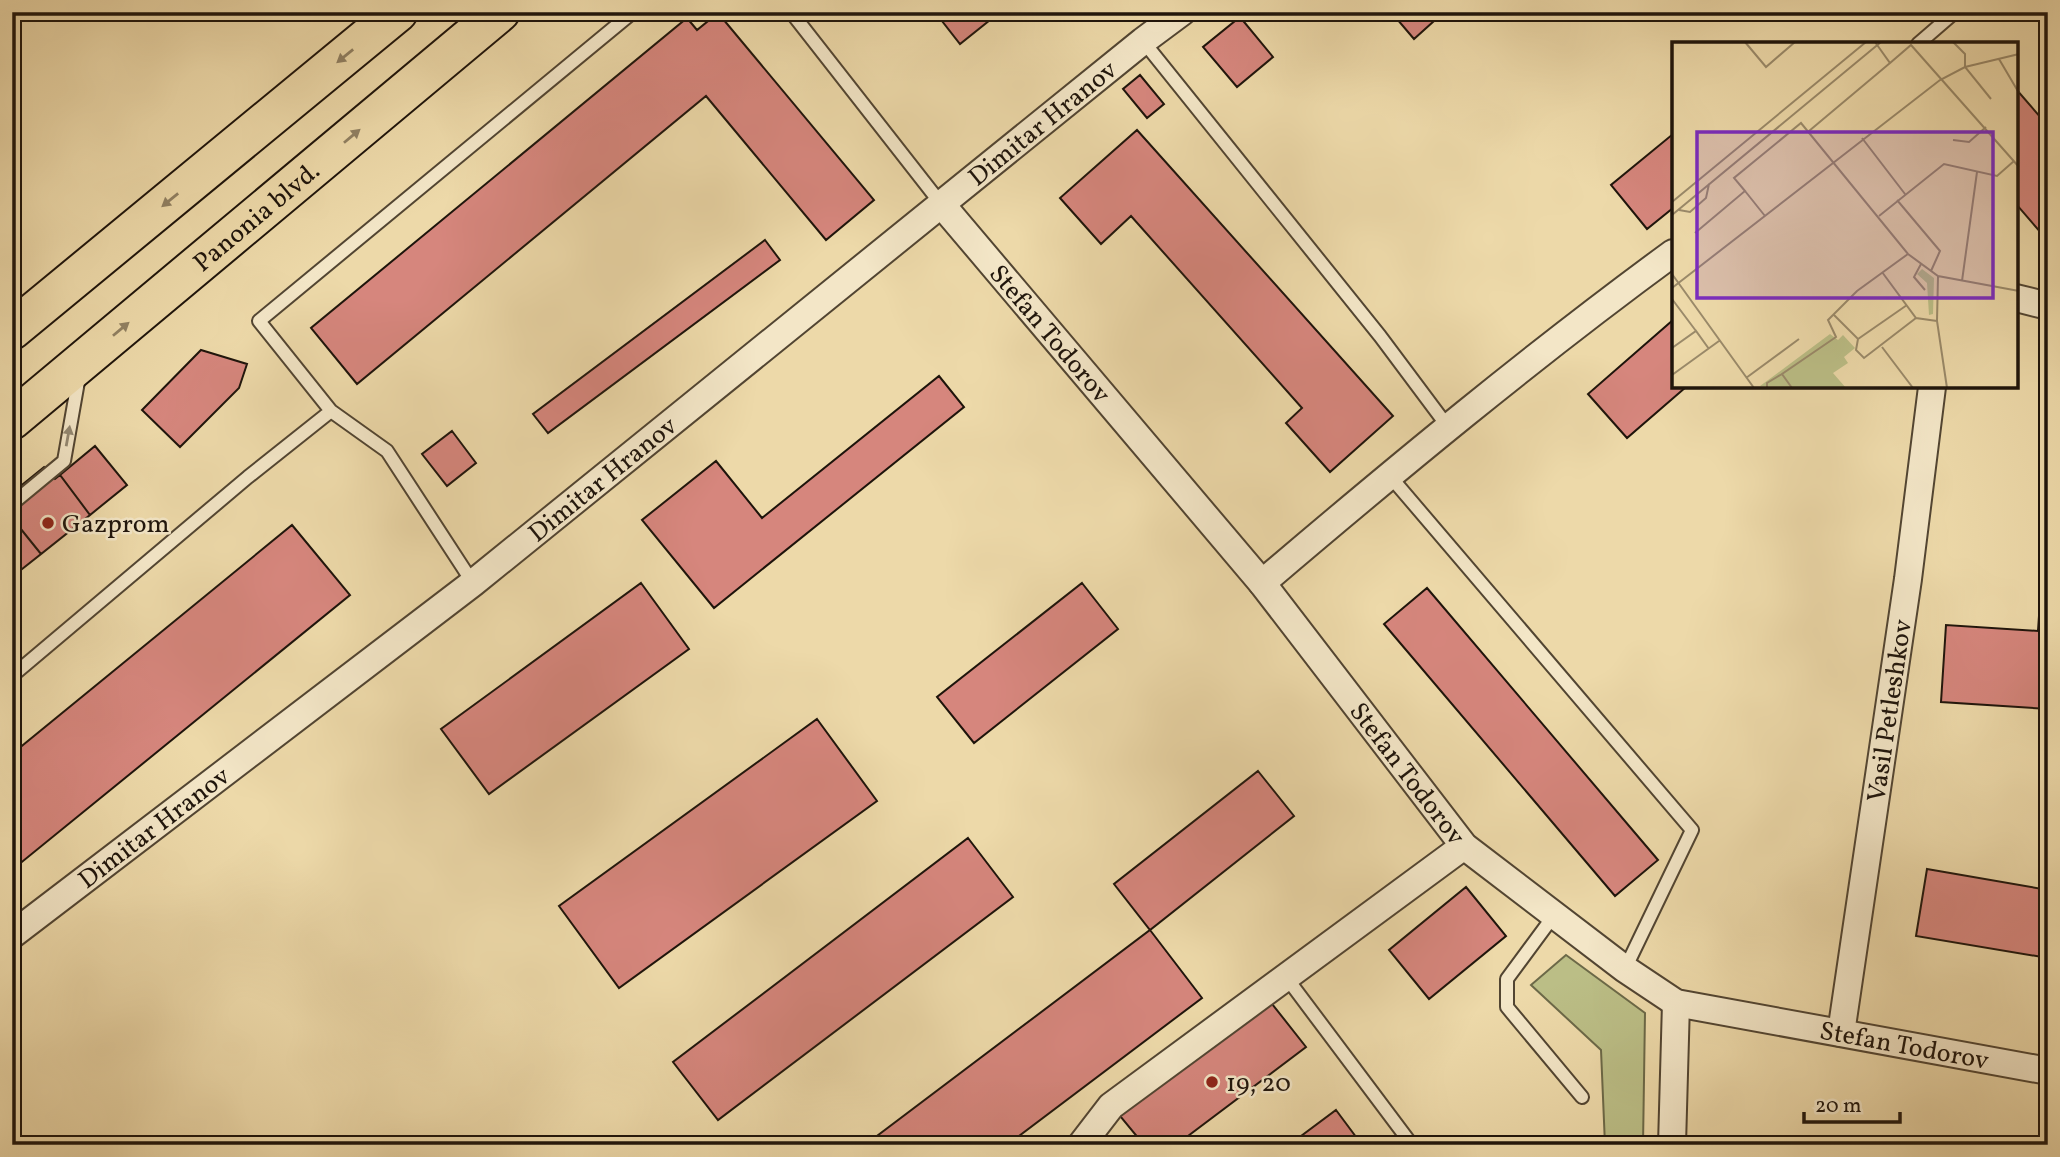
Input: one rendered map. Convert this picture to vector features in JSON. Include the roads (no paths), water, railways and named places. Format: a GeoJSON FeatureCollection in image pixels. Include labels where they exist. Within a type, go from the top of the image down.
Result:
{"type":"FeatureCollection","features":[{"type":"Feature","properties":{"kind":"main road"},"geometry":{"type":"LineString","coordinates":[[12,330],[398,12]]}},
{"type":"Feature","properties":{"kind":"main road","name":"Panonia blvd."},"geometry":{"type":"LineString","coordinates":[[12,420],[500,12]]}},
{"type":"Feature","properties":{"kind":"street","name":"Dimitar Hranov"},"geometry":{"type":"LineString","coordinates":[[12,935],[473,583],[1182,12]]}},
{"type":"Feature","properties":{"kind":"street","name":"Stefan Todorov"},"geometry":{"type":"LineString","coordinates":[[942,205],[1262,583],[1464,846],[1625,969],[1676,1003],[2048,1072]]}},
{"type":"Feature","properties":{"kind":"street"},"geometry":{"type":"LineString","coordinates":[[1262,583],[1389,475],[1586,317],[1672,254]]}},
{"type":"Feature","properties":{"kind":"street"},"geometry":{"type":"LineString","coordinates":[[2018,298],[2048,306]]}},
{"type":"Feature","properties":{"kind":"street","name":"Vasil Petleshkov"},"geometry":{"type":"LineString","coordinates":[[1841,1033],[1906,593],[1932,388]]}},
{"type":"Feature","properties":{"kind":"street"},"geometry":{"type":"LineString","coordinates":[[1081,1145],[1111,1106],[1464,846]]}},
{"type":"Feature","properties":{"kind":"street"},"geometry":{"type":"LineString","coordinates":[[1672,1145],[1676,1003]]}},
{"type":"Feature","properties":{"kind":"lane"},"geometry":{"type":"LineString","coordinates":[[473,583],[387,451],[331,411],[259,321],[633,12]]}},
{"type":"Feature","properties":{"kind":"lane"},"geometry":{"type":"LineString","coordinates":[[791,12],[942,205]]}},
{"type":"Feature","properties":{"kind":"lane"},"geometry":{"type":"LineString","coordinates":[[1920,42],[1955,12]]}},
{"type":"Feature","properties":{"kind":"lane"},"geometry":{"type":"LineString","coordinates":[[1143,41],[1380,336],[1448,428]]}},
{"type":"Feature","properties":{"kind":"lane"},"geometry":{"type":"LineString","coordinates":[[12,504],[64,461],[81,363]]}},
{"type":"Feature","properties":{"kind":"lane"},"geometry":{"type":"LineString","coordinates":[[12,676],[248,477],[331,411]]}},
{"type":"Feature","properties":{"kind":"lane"},"geometry":{"type":"LineString","coordinates":[[1389,475],[1692,830],[1625,969]]}},
{"type":"Feature","properties":{"kind":"lane"},"geometry":{"type":"LineString","coordinates":[[1555,915],[1507,979],[1507,1007],[1582,1097]]}},
{"type":"Feature","properties":{"kind":"lane"},"geometry":{"type":"LineString","coordinates":[[1286,977],[1412,1145]]}},
{"type":"Feature","properties":{"kind":"place","name":"Gazprom"},"geometry":{"type":"Point","coordinates":[48,523]}},
{"type":"Feature","properties":{"kind":"place","name":"19, 20"},"geometry":{"type":"Point","coordinates":[1212,1082]}}]}
